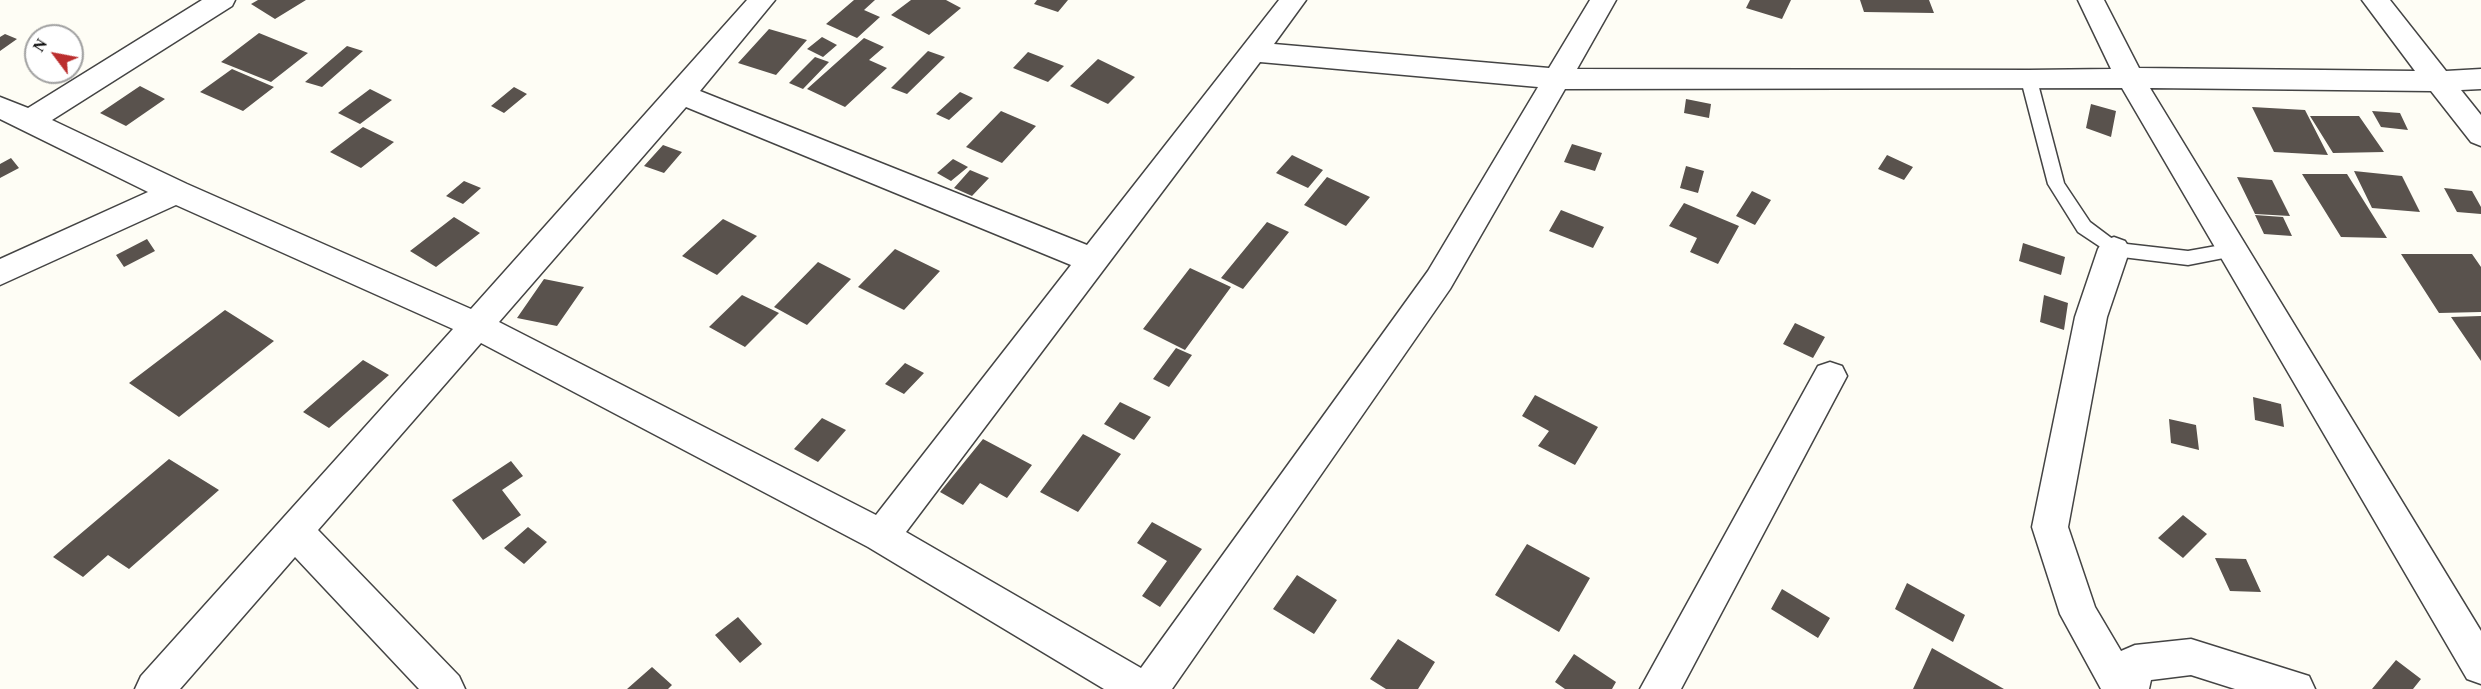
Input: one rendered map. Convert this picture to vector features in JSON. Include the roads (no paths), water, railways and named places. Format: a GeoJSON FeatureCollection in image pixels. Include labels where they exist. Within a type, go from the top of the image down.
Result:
{"type":"FeatureCollection","features":[{"type":"Feature","properties":{"kind":"street"},"geometry":{"type":"LineString","coordinates":[[15,114],[222,0]]}},
{"type":"Feature","properties":{"kind":"street"},"geometry":{"type":"LineString","coordinates":[[155,689],[762,0]]}},
{"type":"Feature","properties":{"kind":"street"},"geometry":{"type":"LineString","coordinates":[[881,536],[1293,0]]}},
{"type":"Feature","properties":{"kind":"street"},"geometry":{"type":"LineString","coordinates":[[1149,689],[1439,280],[1603,0]]}},
{"type":"Feature","properties":{"kind":"street"},"geometry":{"type":"LineString","coordinates":[[2091,0],[2130,78],[2481,666]]}},
{"type":"Feature","properties":{"kind":"street"},"geometry":{"type":"LineString","coordinates":[[2375,0],[2481,135]]}},
{"type":"Feature","properties":{"kind":"street"},"geometry":{"type":"LineString","coordinates":[[1254,52],[1558,79],[2029,80],[2130,78],[2439,81],[2481,79]]}},
{"type":"Feature","properties":{"kind":"street"},"geometry":{"type":"LineString","coordinates":[[681,94],[1093,261]]}},
{"type":"Feature","properties":{"kind":"street"},"geometry":{"type":"LineString","coordinates":[[15,114],[176,192],[476,325],[881,536],[1140,689]]}},
{"type":"Feature","properties":{"kind":"street"},"geometry":{"type":"LineString","coordinates":[[0,273],[176,192]]}},
{"type":"Feature","properties":{"kind":"street"},"geometry":{"type":"LineString","coordinates":[[2114,249],[2091,317],[2050,526],[2079,614],[2122,689]]}},
{"type":"Feature","properties":{"kind":"street"},"geometry":{"type":"LineString","coordinates":[[1660,689],[1830,376]]}},
{"type":"Feature","properties":{"kind":"street"},"geometry":{"type":"LineString","coordinates":[[294,530],[445,689]]}},
{"type":"Feature","properties":{"kind":"street"},"geometry":{"type":"LineString","coordinates":[[2129,689],[2135,663],[2191,657],[2295,689]]}},
{"type":"Feature","properties":{"kind":"lane"},"geometry":{"type":"LineString","coordinates":[[2029,80],[2056,184],[2084,227],[2114,249],[2188,258],[2233,250]]}}]}
